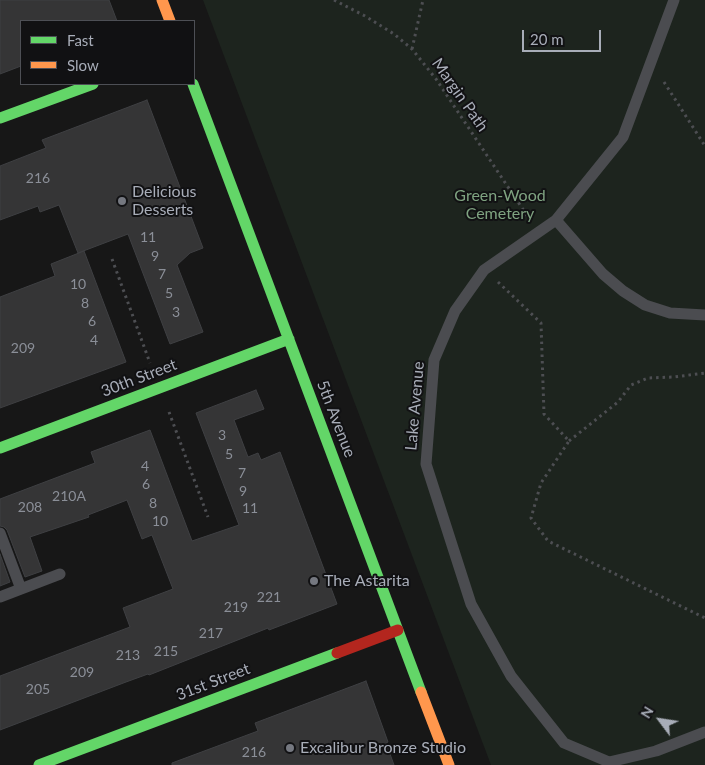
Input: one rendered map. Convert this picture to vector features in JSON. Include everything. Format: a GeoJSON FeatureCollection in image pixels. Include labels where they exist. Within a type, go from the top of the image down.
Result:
{"type":"FeatureCollection","features":[{"type":"Feature","properties":{"kind":"street"},"geometry":{"type":"LineString","coordinates":[[162,0],[170,20]]}},
{"type":"Feature","properties":{"kind":"street"},"geometry":{"type":"LineString","coordinates":[[0,118],[90,85]]}},
{"type":"Feature","properties":{"kind":"street","name":"5th Avenue"},"geometry":{"type":"LineString","coordinates":[[193,85],[449,765]]}},
{"type":"Feature","properties":{"kind":"street","name":"30th Street"},"geometry":{"type":"LineString","coordinates":[[0,448],[289,339]]}},
{"type":"Feature","properties":{"kind":"street","name":"31st Street"},"geometry":{"type":"LineString","coordinates":[[39,765],[398,630]]}},
{"type":"Feature","properties":{"kind":"lane","name":"Lake Avenue"},"geometry":{"type":"LineString","coordinates":[[674,0],[623,137],[556,220],[484,270],[455,310],[434,360],[426,464],[471,604],[511,676],[564,743],[609,762],[656,752],[705,732]]}},
{"type":"Feature","properties":{"kind":"lane"},"geometry":{"type":"LineString","coordinates":[[556,220],[603,274],[630,296],[645,305],[670,312],[705,315]]}},
{"type":"Feature","properties":{"kind":"lane"},"geometry":{"type":"LineString","coordinates":[[0,533],[21,589]]}},
{"type":"Feature","properties":{"kind":"lane"},"geometry":{"type":"LineString","coordinates":[[0,597],[60,574]]}},
{"type":"Feature","properties":{"kind":"path","name":"Margin Path"},"geometry":{"type":"LineString","coordinates":[[334,0],[372,20],[394,34],[412,49],[436,79],[538,233]]}},
{"type":"Feature","properties":{"kind":"path"},"geometry":{"type":"LineString","coordinates":[[412,49],[424,0]]}},
{"type":"Feature","properties":{"kind":"path"},"geometry":{"type":"LineString","coordinates":[[651,62],[705,146]]}},
{"type":"Feature","properties":{"kind":"path"},"geometry":{"type":"LineString","coordinates":[[112,259],[151,366]]}},
{"type":"Feature","properties":{"kind":"path"},"geometry":{"type":"LineString","coordinates":[[484,270],[540,323],[544,414],[569,441]]}},
{"type":"Feature","properties":{"kind":"path"},"geometry":{"type":"LineString","coordinates":[[705,372],[674,377],[648,378],[630,385],[618,402],[569,441],[541,483],[531,518],[548,541],[705,618]]}},
{"type":"Feature","properties":{"kind":"path"},"geometry":{"type":"LineString","coordinates":[[168,409],[208,517]]}},
{"type":"Feature","properties":{"kind":"green space","name":"Green-Wood Cemetery"},"geometry":{"type":"Polygon","coordinates":[[[203,0],[705,0],[705,765],[491,765],[203,0]]]}},
{"type":"Feature","properties":{"kind":"building"},"geometry":{"type":"Polygon","coordinates":[[[0,0],[109,0],[117,20],[20,20],[20,66],[0,74],[0,0]]]}},
{"type":"Feature","properties":{"kind":"building"},"geometry":{"type":"Polygon","coordinates":[[[147,100],[203,248],[190,253],[177,265],[203,332],[170,344],[128,234],[78,253],[59,205],[40,212],[38,206],[0,220],[0,166],[46,148],[42,140],[147,100]]]}},
{"type":"Feature","properties":{"kind":"building"},"geometry":{"type":"Polygon","coordinates":[[[84,251],[126,362],[0,408],[0,297],[55,276],[51,264],[84,251]]]}},
{"type":"Feature","properties":{"kind":"building"},"geometry":{"type":"Polygon","coordinates":[[[256,390],[264,409],[234,420],[248,457],[258,453],[261,460],[280,452],[337,604],[269,630],[268,628],[149,675],[0,730],[0,676],[130,627],[123,608],[173,589],[152,535],[142,539],[127,500],[88,515],[89,517],[30,537],[42,571],[25,577],[7,530],[0,526],[0,499],[95,463],[91,452],[150,430],[192,541],[239,525],[196,413],[256,390]]]}},
{"type":"Feature","properties":{"kind":"building"},"geometry":{"type":"Polygon","coordinates":[[[0,554],[10,582],[0,586],[0,554]]]}},
{"type":"Feature","properties":{"kind":"building"},"geometry":{"type":"Polygon","coordinates":[[[366,681],[388,742],[386,743],[394,765],[172,765],[172,763],[258,731],[255,723],[366,681]]]}},
{"type":"Feature","properties":{"kind":"traffic: fast"},"geometry":{"type":"LineString","coordinates":[[0,118],[90,85]]}},
{"type":"Feature","properties":{"kind":"traffic: fast"},"geometry":{"type":"LineString","coordinates":[[193,85],[421,692]]}},
{"type":"Feature","properties":{"kind":"traffic: fast"},"geometry":{"type":"LineString","coordinates":[[0,448],[289,339]]}},
{"type":"Feature","properties":{"kind":"traffic: fast"},"geometry":{"type":"LineString","coordinates":[[39,765],[337,653]]}},
{"type":"Feature","properties":{"kind":"traffic: slow"},"geometry":{"type":"LineString","coordinates":[[162,0],[170,20]]}},
{"type":"Feature","properties":{"kind":"traffic: slow"},"geometry":{"type":"LineString","coordinates":[[421,692],[449,765]]}},
{"type":"Feature","properties":{"kind":"traffic: jam"},"geometry":{"type":"LineString","coordinates":[[337,653],[398,630]]}},
{"type":"Feature","properties":{"kind":"place","name":"Delicious Desserts"},"geometry":{"type":"Point","coordinates":[122,201]}},
{"type":"Feature","properties":{"kind":"place","name":"The Astarita"},"geometry":{"type":"Point","coordinates":[314,581]}},
{"type":"Feature","properties":{"kind":"place","name":"Excalibur Bronze Studio"},"geometry":{"type":"Point","coordinates":[290,748]}}]}
